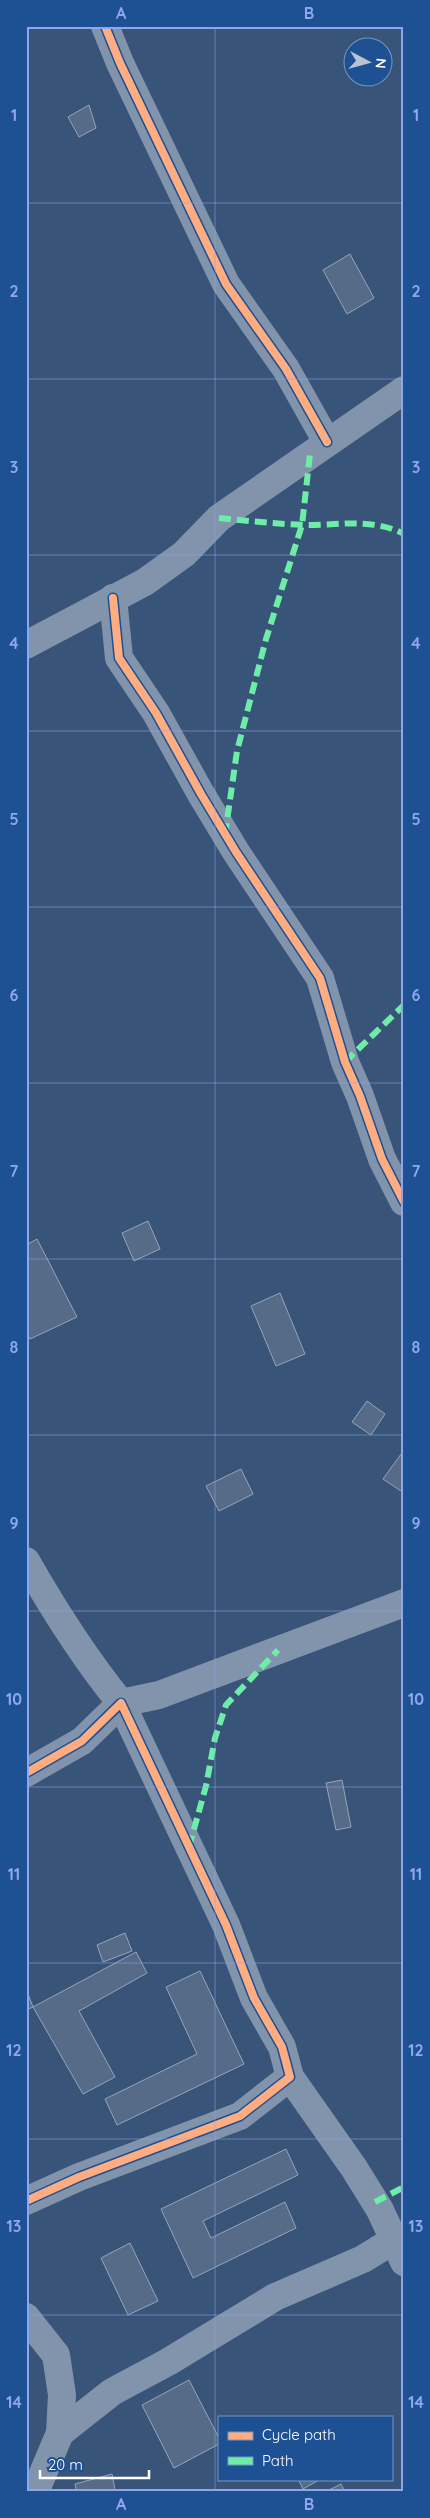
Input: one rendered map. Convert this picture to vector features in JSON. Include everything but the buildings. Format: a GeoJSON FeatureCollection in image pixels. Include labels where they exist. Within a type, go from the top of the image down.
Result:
{"type":"FeatureCollection","features":[{"type":"Feature","properties":{"kind":"street"},"geometry":{"type":"LineString","coordinates":[[105,26],[120,63],[226,284],[286,369],[327,442]]}},
{"type":"Feature","properties":{"kind":"street"},"geometry":{"type":"LineString","coordinates":[[26,645],[145,582],[184,554],[219,518],[404,390]]}},
{"type":"Feature","properties":{"kind":"street"},"geometry":{"type":"LineString","coordinates":[[112,598],[120,658],[156,713],[236,852],[320,978],[345,1062],[360,1096],[382,1159],[404,1202]]}},
{"type":"Feature","properties":{"kind":"street"},"geometry":{"type":"LineString","coordinates":[[26,1561],[45,1594],[104,1681],[122,1702],[226,1925],[254,1998],[282,2047],[290,2077],[354,2168],[380,2210],[399,2250],[363,2259],[275,2297],[168,2362],[112,2392],[60,2433]]}},
{"type":"Feature","properties":{"kind":"street"},"geometry":{"type":"LineString","coordinates":[[26,1773],[82,1741],[122,1702],[159,1695],[404,1603]]}},
{"type":"Feature","properties":{"kind":"street"},"geometry":{"type":"LineString","coordinates":[[26,2201],[79,2177],[240,2116],[290,2077]]}},
{"type":"Feature","properties":{"kind":"street"},"geometry":{"type":"LineString","coordinates":[[26,2317],[56,2355],[62,2395],[60,2433],[38,2489]]}},
{"type":"Feature","properties":{"kind":"marked path"},"geometry":{"type":"LineString","coordinates":[[225,835],[237,751],[266,639],[302,525],[310,454]]}},
{"type":"Feature","properties":{"kind":"marked path"},"geometry":{"type":"LineString","coordinates":[[219,518],[307,525],[368,524],[392,529],[404,534]]}},
{"type":"Feature","properties":{"kind":"marked path"},"geometry":{"type":"LineString","coordinates":[[345,1062],[404,1005]]}},
{"type":"Feature","properties":{"kind":"marked path"},"geometry":{"type":"LineString","coordinates":[[189,1847],[206,1786],[215,1738],[226,1705],[278,1650]]}},
{"type":"Feature","properties":{"kind":"marked path"},"geometry":{"type":"LineString","coordinates":[[375,2202],[404,2187]]}},
{"type":"Feature","properties":{"kind":"cycle path"},"geometry":{"type":"LineString","coordinates":[[105,26],[120,63],[226,284],[286,369],[327,442]]}},
{"type":"Feature","properties":{"kind":"cycle path"},"geometry":{"type":"LineString","coordinates":[[113,598],[119,658],[156,713],[236,852],[320,978],[345,1062],[360,1096],[382,1159],[404,1202]]}},
{"type":"Feature","properties":{"kind":"cycle path"},"geometry":{"type":"LineString","coordinates":[[26,1773],[82,1741],[121,1703],[226,1925],[254,1998],[282,2047],[290,2077],[240,2116],[79,2177],[26,2201]]}}]}
